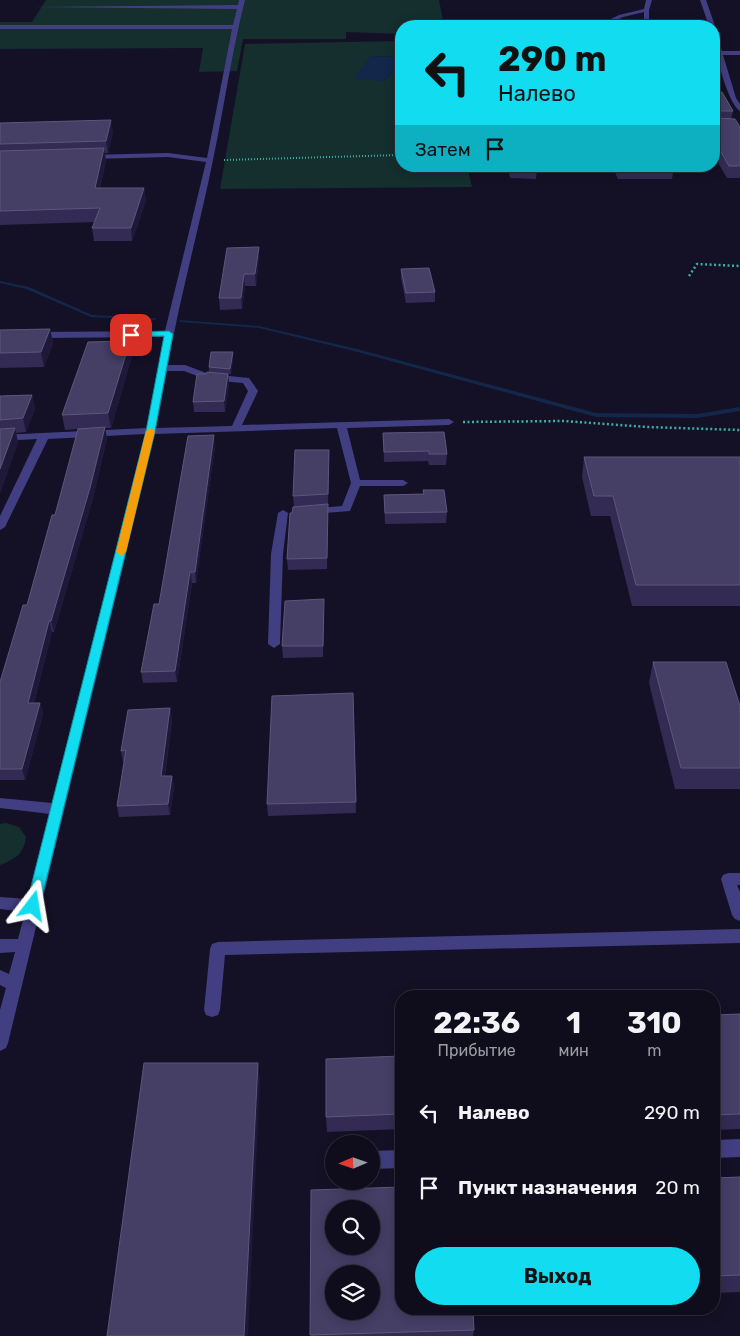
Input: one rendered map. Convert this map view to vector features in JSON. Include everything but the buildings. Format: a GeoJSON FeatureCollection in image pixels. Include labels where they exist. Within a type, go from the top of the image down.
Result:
{"type":"FeatureCollection","features":[{"type":"Feature","properties":{"kind":"street"},"geometry":{"type":"LineString","coordinates":[[647,20],[646,10],[649,0]]}},
{"type":"Feature","properties":{"kind":"street"},"geometry":{"type":"LineString","coordinates":[[703,0],[710,20]]}},
{"type":"Feature","properties":{"kind":"street"},"geometry":{"type":"LineString","coordinates":[[0,1043],[7,980],[24,946],[151,431],[173,313],[210,160],[242,4],[36,7]]}},
{"type":"Feature","properties":{"kind":"street"},"geometry":{"type":"LineString","coordinates":[[613,20],[646,10]]}},
{"type":"Feature","properties":{"kind":"street"},"geometry":{"type":"LineString","coordinates":[[0,27],[236,27]]}},
{"type":"Feature","properties":{"kind":"street"},"geometry":{"type":"LineString","coordinates":[[740,53],[720,53],[733,98],[740,109]]}},
{"type":"Feature","properties":{"kind":"street"},"geometry":{"type":"LineString","coordinates":[[79,158],[168,156],[210,160]]}},
{"type":"Feature","properties":{"kind":"street"},"geometry":{"type":"LineString","coordinates":[[29,335],[169,334]]}},
{"type":"Feature","properties":{"kind":"street"},"geometry":{"type":"LineString","coordinates":[[162,368],[184,368],[208,377],[246,380],[253,391],[236,428]]}},
{"type":"Feature","properties":{"kind":"street"},"geometry":{"type":"LineString","coordinates":[[0,438],[151,431],[449,422]]}},
{"type":"Feature","properties":{"kind":"street"},"geometry":{"type":"LineString","coordinates":[[274,644],[277,554],[290,510],[346,509],[356,483],[341,425]]}},
{"type":"Feature","properties":{"kind":"street"},"geometry":{"type":"LineString","coordinates":[[0,527],[44,436]]}},
{"type":"Feature","properties":{"kind":"street"},"geometry":{"type":"LineString","coordinates":[[356,483],[403,483]]}},
{"type":"Feature","properties":{"kind":"street"},"geometry":{"type":"LineString","coordinates":[[4,805],[57,809]]}},
{"type":"Feature","properties":{"kind":"street"},"geometry":{"type":"LineString","coordinates":[[740,878],[728,879],[740,915]]}},
{"type":"Feature","properties":{"kind":"street"},"geometry":{"type":"LineString","coordinates":[[0,903],[33,906]]}},
{"type":"Feature","properties":{"kind":"street"},"geometry":{"type":"LineString","coordinates":[[212,1010],[218,949],[740,936]]}},
{"type":"Feature","properties":{"kind":"street"},"geometry":{"type":"LineString","coordinates":[[0,946],[24,946]]}},
{"type":"Feature","properties":{"kind":"street"},"geometry":{"type":"LineString","coordinates":[[720,1149],[740,1148]]}},
{"type":"Feature","properties":{"kind":"street"},"geometry":{"type":"LineString","coordinates":[[380,1160],[395,1159]]}},
{"type":"Feature","properties":{"kind":"path"},"geometry":{"type":"LineString","coordinates":[[210,160],[395,155]]}},
{"type":"Feature","properties":{"kind":"path"},"geometry":{"type":"LineString","coordinates":[[689,276],[698,264],[740,266]]}},
{"type":"Feature","properties":{"kind":"path"},"geometry":{"type":"LineString","coordinates":[[449,422],[564,421],[647,428],[740,430]]}},
{"type":"Feature","properties":{"kind":"green space"},"geometry":{"type":"Polygon","coordinates":[[[46,0],[439,0],[443,20],[395,20],[395,34],[346,32],[346,39],[243,39],[237,71],[199,72],[203,48],[0,49],[0,22],[32,22],[46,0]]]}},
{"type":"Feature","properties":{"kind":"green space"},"geometry":{"type":"Polygon","coordinates":[[[395,41],[395,57],[370,56],[384,81],[395,70],[395,172],[468,172],[472,187],[220,189],[245,44],[395,41]]]}},
{"type":"Feature","properties":{"kind":"green space"},"geometry":{"type":"Polygon","coordinates":[[[6,823],[19,827],[26,837],[21,852],[0,865],[0,824],[6,823]]]}},
{"type":"Feature","properties":{"kind":"water"},"geometry":{"type":"Polygon","coordinates":[[[370,56],[395,57],[395,70],[384,81],[354,79],[370,56]]]}},
{"type":"Feature","properties":{"kind":"waterway"},"geometry":{"type":"LineString","coordinates":[[0,282],[27,288],[91,316],[155,319]]}},
{"type":"Feature","properties":{"kind":"waterway"},"geometry":{"type":"LineString","coordinates":[[181,321],[259,327],[355,350],[596,415],[697,416],[740,409]]}},
{"type":"Feature","properties":{"kind":"slow traffic"},"geometry":{"type":"LineString","coordinates":[[121,552],[151,431]]}},
{"type":"Feature","properties":{"kind":"route"},"geometry":{"type":"LineString","coordinates":[[33,906],[151,431],[169,334],[131,335]]}}]}
